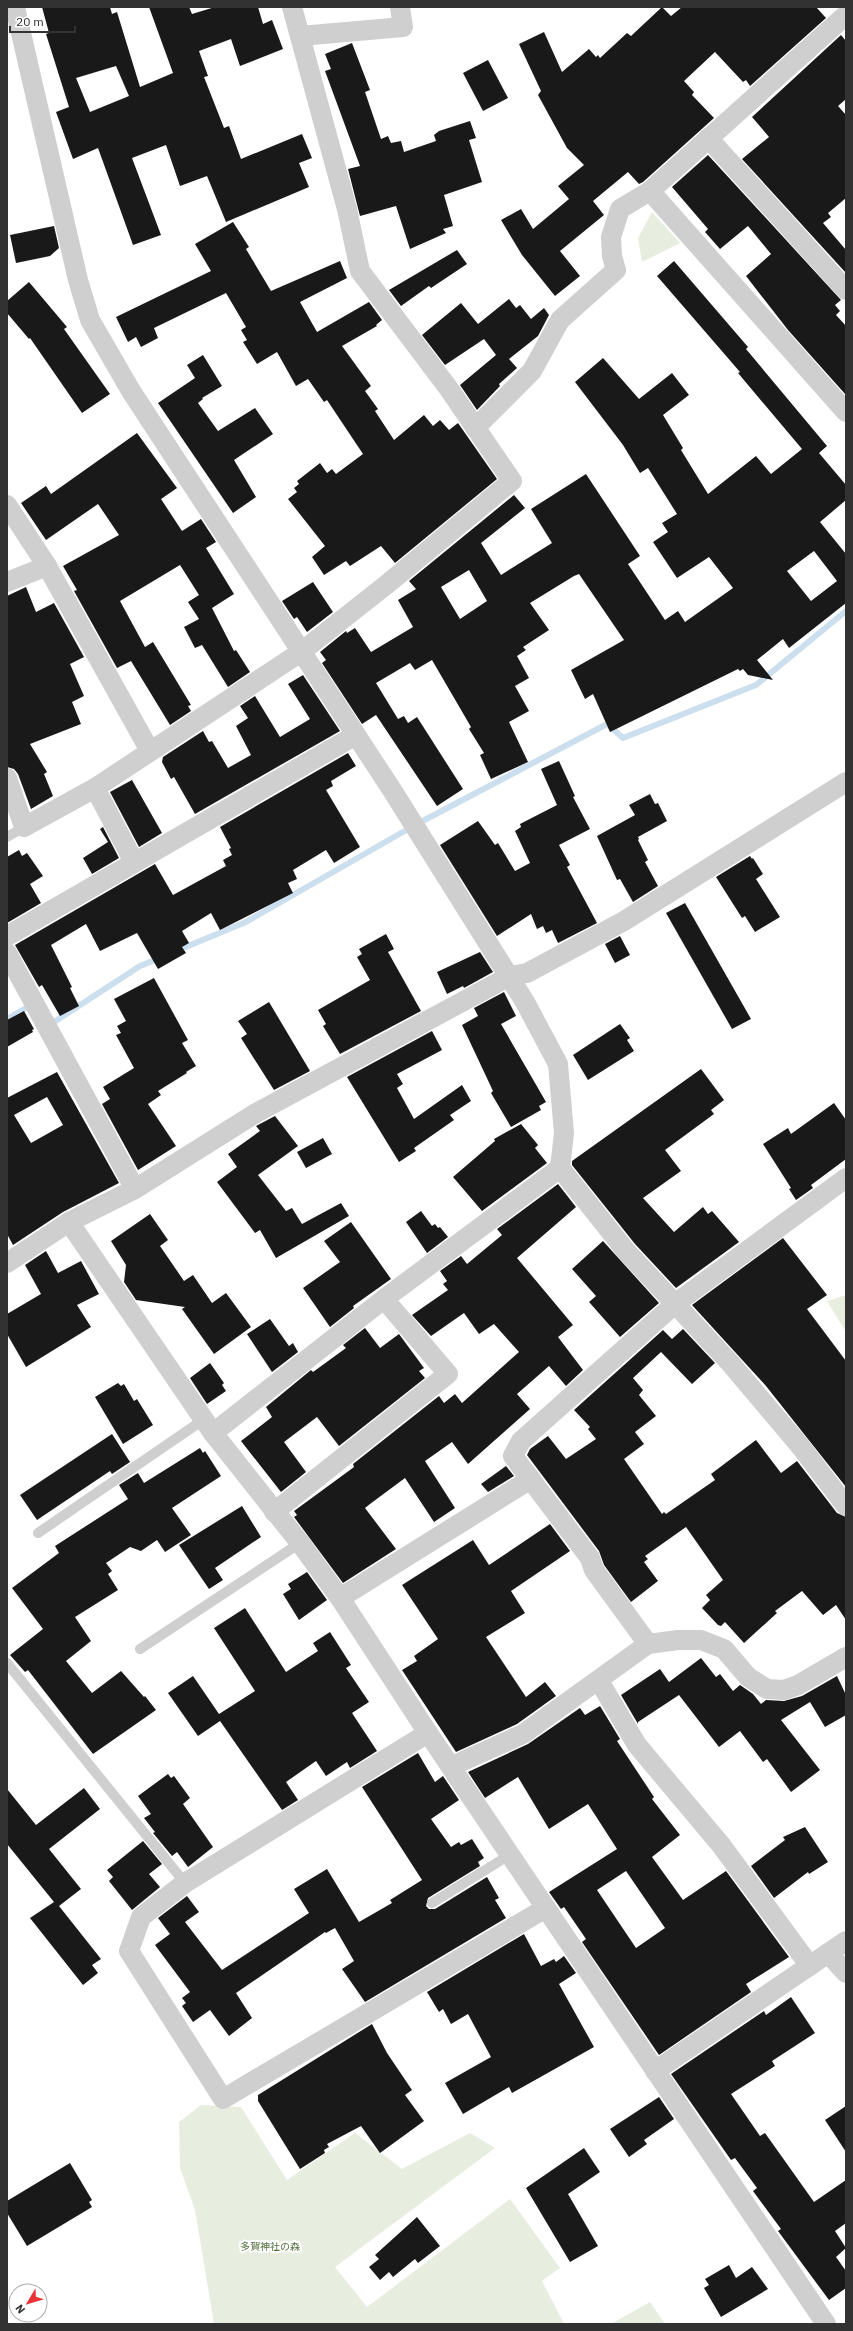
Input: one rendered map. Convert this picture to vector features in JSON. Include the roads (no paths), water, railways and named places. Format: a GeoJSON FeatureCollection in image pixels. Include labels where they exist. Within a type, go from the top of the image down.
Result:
{"type":"FeatureCollection","features":[{"type":"Feature","properties":{"kind":"street"},"geometry":{"type":"LineString","coordinates":[[15,7],[78,280],[90,320],[132,391],[356,735],[510,976],[558,1064],[564,1133],[560,1168],[626,1252],[676,1303],[791,1435],[846,1506]]}},
{"type":"Feature","properties":{"kind":"street"},"geometry":{"type":"LineString","coordinates":[[7,778],[15,832],[95,788],[301,652],[386,585],[512,481],[449,389],[360,271],[347,209],[292,7]]}},
{"type":"Feature","properties":{"kind":"street"},"geometry":{"type":"LineString","coordinates":[[300,36],[403,27],[400,7]]}},
{"type":"Feature","properties":{"kind":"street"},"geometry":{"type":"LineString","coordinates":[[475,428],[532,371],[560,320],[616,270],[612,256],[610,237],[620,209],[650,191],[846,15]]}},
{"type":"Feature","properties":{"kind":"street"},"geometry":{"type":"LineString","coordinates":[[708,138],[846,290]]}},
{"type":"Feature","properties":{"kind":"street"},"geometry":{"type":"LineString","coordinates":[[650,191],[846,412]]}},
{"type":"Feature","properties":{"kind":"street"},"geometry":{"type":"LineString","coordinates":[[7,505],[47,566],[150,751]]}},
{"type":"Feature","properties":{"kind":"street"},"geometry":{"type":"LineString","coordinates":[[7,582],[47,566]]}},
{"type":"Feature","properties":{"kind":"street"},"geometry":{"type":"LineString","coordinates":[[7,936],[356,735]]}},
{"type":"Feature","properties":{"kind":"street"},"geometry":{"type":"LineString","coordinates":[[7,1263],[69,1222],[135,1189],[256,1113],[510,976],[527,973],[624,922],[846,782]]}},
{"type":"Feature","properties":{"kind":"street"},"geometry":{"type":"LineString","coordinates":[[95,788],[134,862]]}},
{"type":"Feature","properties":{"kind":"street"},"geometry":{"type":"LineString","coordinates":[[7,953],[135,1189]]}},
{"type":"Feature","properties":{"kind":"street"},"geometry":{"type":"LineString","coordinates":[[208,1426],[384,1299],[560,1168]]}},
{"type":"Feature","properties":{"kind":"street"},"geometry":{"type":"LineString","coordinates":[[648,1644],[594,1570],[590,1558],[513,1456],[521,1441],[676,1303],[846,1178]]}},
{"type":"Feature","properties":{"kind":"street"},"geometry":{"type":"LineString","coordinates":[[69,1222],[208,1426],[274,1512],[300,1543],[340,1598],[428,1733],[452,1766],[655,2072],[826,2324]]}},
{"type":"Feature","properties":{"kind":"street"},"geometry":{"type":"LineString","coordinates":[[274,1512],[448,1374],[384,1299]]}},
{"type":"Feature","properties":{"kind":"street"},"geometry":{"type":"LineString","coordinates":[[340,1598],[530,1479]]}},
{"type":"Feature","properties":{"kind":"street"},"geometry":{"type":"LineString","coordinates":[[452,1766],[523,1734],[599,1681],[648,1644],[678,1640],[700,1640],[724,1649],[748,1677],[767,1689],[784,1690],[798,1685],[846,1657]]}},
{"type":"Feature","properties":{"kind":"street"},"geometry":{"type":"LineString","coordinates":[[599,1681],[637,1745],[722,1845],[810,1966]]}},
{"type":"Feature","properties":{"kind":"street"},"geometry":{"type":"LineString","coordinates":[[428,1733],[186,1883],[141,1917],[129,1951],[223,2099],[546,1908]]}},
{"type":"Feature","properties":{"kind":"street"},"geometry":{"type":"LineString","coordinates":[[655,2072],[846,1941]]}},
{"type":"Feature","properties":{"kind":"street"},"geometry":{"type":"LineString","coordinates":[[828,1953],[846,1974]]}},
{"type":"Feature","properties":{"kind":"lane"},"geometry":{"type":"LineString","coordinates":[[38,1533],[208,1426]]}},
{"type":"Feature","properties":{"kind":"lane"},"geometry":{"type":"LineString","coordinates":[[140,1649],[300,1543]]}},
{"type":"Feature","properties":{"kind":"lane"},"geometry":{"type":"LineString","coordinates":[[7,1663],[186,1883]]}},
{"type":"Feature","properties":{"kind":"lane"},"geometry":{"type":"LineString","coordinates":[[432,1903],[511,1854]]}},
{"type":"Feature","properties":{"kind":"waterway"},"geometry":{"type":"LineString","coordinates":[[176,951],[246,922],[415,825],[607,724],[623,738],[756,685],[846,611]]}},
{"type":"Feature","properties":{"kind":"waterway"},"geometry":{"type":"LineString","coordinates":[[49,1022],[51,1024],[140,966],[160,958]]}},
{"type":"Feature","properties":{"kind":"waterway"},"geometry":{"type":"LineString","coordinates":[[7,1019],[26,1008]]}},
{"type":"Feature","properties":{"kind":"park label","name":"多賀神社の森"},"geometry":{"type":"Point","coordinates":[270,2246]}}]}
